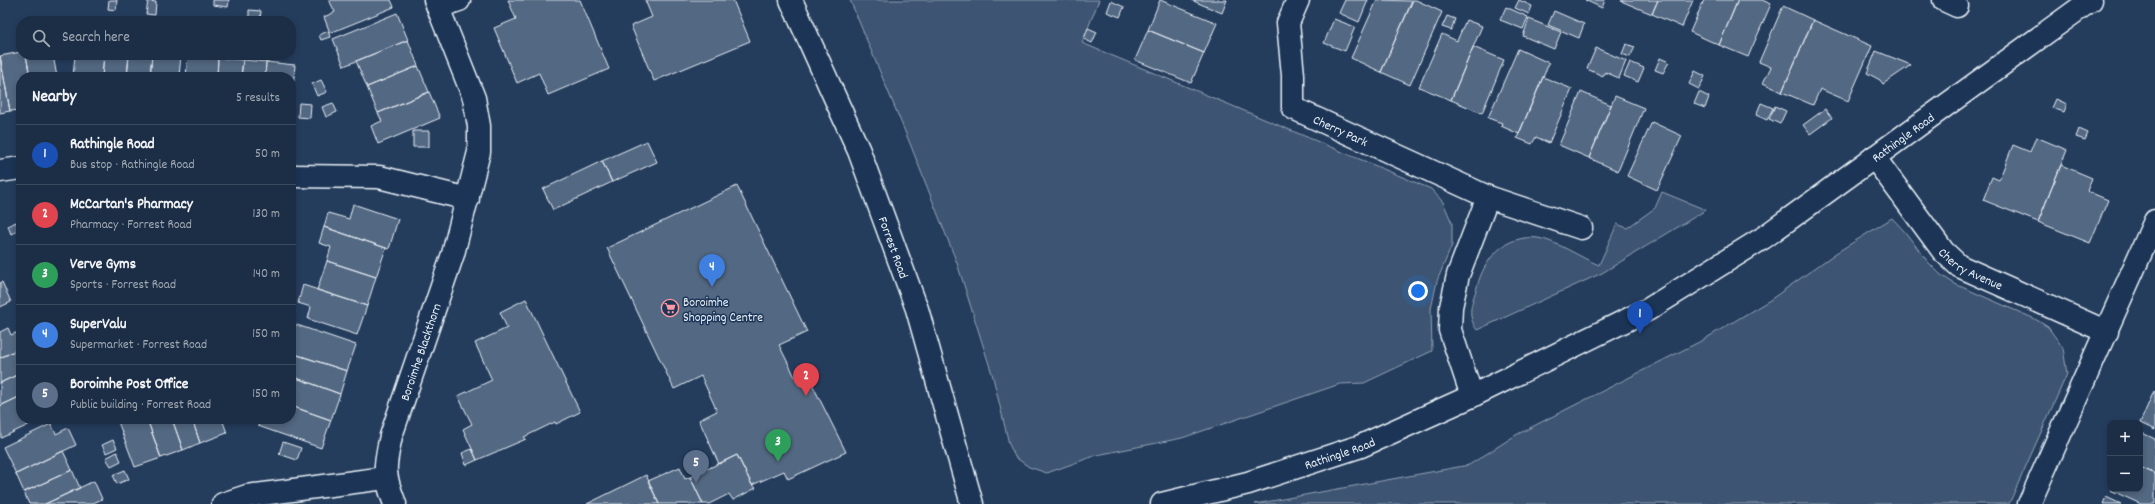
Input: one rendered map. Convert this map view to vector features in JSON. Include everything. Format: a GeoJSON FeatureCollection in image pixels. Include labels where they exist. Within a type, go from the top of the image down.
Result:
{"type":"FeatureCollection","features":[{"type":"Feature","properties":{"kind":"street","name":"Boroimhe Blackthorn"},"geometry":{"type":"LineString","coordinates":[[395,504],[385,478],[386,458],[391,436],[453,254],[479,152],[480,126],[474,98],[437,4],[459,0]]}},
{"type":"Feature","properties":{"kind":"street","name":"Forrest Road"},"geometry":{"type":"LineString","coordinates":[[791,0],[859,151],[917,309],[972,504]]}},
{"type":"Feature","properties":{"kind":"street","name":"Cherry Park"},"geometry":{"type":"LineString","coordinates":[[1298,0],[1288,23],[1293,75],[1293,108],[1488,197],[1581,228]]}},
{"type":"Feature","properties":{"kind":"street","name":"Rathingle Road"},"geometry":{"type":"LineString","coordinates":[[1162,504],[1248,483],[1361,446],[1472,396],[1649,309],[1763,238],[2091,0]]}},
{"type":"Feature","properties":{"kind":"street","name":"Cherry Avenue"},"geometry":{"type":"LineString","coordinates":[[1874,157],[1943,251],[1959,266],[2107,332]]}},
{"type":"Feature","properties":{"kind":"street"},"geometry":{"type":"LineString","coordinates":[[0,171],[16,169]]}},
{"type":"Feature","properties":{"kind":"street"},"geometry":{"type":"LineString","coordinates":[[296,176],[379,177],[468,199]]}},
{"type":"Feature","properties":{"kind":"street"},"geometry":{"type":"LineString","coordinates":[[1472,396],[1450,330],[1451,308],[1458,275],[1488,197]]}},
{"type":"Feature","properties":{"kind":"street"},"geometry":{"type":"LineString","coordinates":[[2029,504],[2107,332],[2155,220]]}},
{"type":"Feature","properties":{"kind":"street"},"geometry":{"type":"LineString","coordinates":[[223,504],[247,496],[385,478]]}},
{"type":"Feature","properties":{"kind":"shaded area"},"geometry":{"type":"Polygon","coordinates":[[[850,0],[1099,0],[1082,43],[1431,189],[1443,202],[1452,223],[1452,245],[1437,281],[1431,309],[1432,351],[1364,383],[1340,384],[1182,438],[1097,455],[1047,473],[1029,467],[1015,457],[1009,444],[993,377],[957,263],[911,146],[850,0]]]}},
{"type":"Feature","properties":{"kind":"shaded area"},"geometry":{"type":"Polygon","coordinates":[[[1662,192],[1706,210],[1602,273],[1477,330],[1472,319],[1471,309],[1480,277],[1491,258],[1506,244],[1526,238],[1538,238],[1553,242],[1599,265],[1617,224],[1627,228],[1655,208],[1662,192]]]}},
{"type":"Feature","properties":{"kind":"shaded area"},"geometry":{"type":"Polygon","coordinates":[[[1892,218],[1928,262],[1941,275],[1955,284],[2035,319],[2048,327],[2063,348],[2067,374],[2009,504],[1255,504],[1469,465],[1516,435],[1703,340],[1770,300],[1836,253],[1892,218]]]}},
{"type":"Feature","properties":{"kind":"building"},"geometry":{"type":"Polygon","coordinates":[[[109,0],[117,0],[116,10],[108,9],[109,0]]]}},
{"type":"Feature","properties":{"kind":"building"},"geometry":{"type":"Polygon","coordinates":[[[213,0],[229,0],[228,7],[213,5],[213,0]]]}},
{"type":"Feature","properties":{"kind":"building"},"geometry":{"type":"Polygon","coordinates":[[[329,0],[391,0],[394,7],[330,33],[324,17],[335,12],[329,0]]]}},
{"type":"Feature","properties":{"kind":"building"},"geometry":{"type":"Polygon","coordinates":[[[508,0],[580,0],[609,69],[548,95],[539,73],[517,83],[494,28],[516,19],[508,0]]]}},
{"type":"Feature","properties":{"kind":"building"},"geometry":{"type":"Polygon","coordinates":[[[645,0],[733,0],[750,41],[654,81],[631,26],[652,17],[645,0]]]}},
{"type":"Feature","properties":{"kind":"building"},"geometry":{"type":"Polygon","coordinates":[[[1160,0],[1217,23],[1204,53],[1148,30],[1160,0]]]}},
{"type":"Feature","properties":{"kind":"building"},"geometry":{"type":"Polygon","coordinates":[[[1191,0],[1227,0],[1222,13],[1191,0]]]}},
{"type":"Feature","properties":{"kind":"building"},"geometry":{"type":"Polygon","coordinates":[[[1345,0],[1368,0],[1359,22],[1339,13],[1345,0]]]}},
{"type":"Feature","properties":{"kind":"building"},"geometry":{"type":"Polygon","coordinates":[[[1377,0],[1412,1],[1381,72],[1351,58],[1377,0]]]}},
{"type":"Feature","properties":{"kind":"building"},"geometry":{"type":"Polygon","coordinates":[[[1413,0],[1442,12],[1410,85],[1381,72],[1413,0]]]}},
{"type":"Feature","properties":{"kind":"building"},"geometry":{"type":"Polygon","coordinates":[[[1519,0],[1532,6],[1529,14],[1515,8],[1519,0]]]}},
{"type":"Feature","properties":{"kind":"building"},"geometry":{"type":"Polygon","coordinates":[[[1585,0],[1605,0],[1602,8],[1585,0]]]}},
{"type":"Feature","properties":{"kind":"building"},"geometry":{"type":"Polygon","coordinates":[[[1658,0],[1652,14],[1621,1],[1658,0]]]}},
{"type":"Feature","properties":{"kind":"building"},"geometry":{"type":"Polygon","coordinates":[[[1658,0],[1693,0],[1682,27],[1652,14],[1658,0]]]}},
{"type":"Feature","properties":{"kind":"building"},"geometry":{"type":"Polygon","coordinates":[[[1704,0],[1738,0],[1719,45],[1690,32],[1704,0]]]}},
{"type":"Feature","properties":{"kind":"building"},"geometry":{"type":"Polygon","coordinates":[[[1738,0],[1762,0],[1771,4],[1748,57],[1719,45],[1738,0]]]}},
{"type":"Feature","properties":{"kind":"building"},"geometry":{"type":"Polygon","coordinates":[[[148,1],[156,2],[155,15],[146,14],[148,1]]]}},
{"type":"Feature","properties":{"kind":"building"},"geometry":{"type":"Polygon","coordinates":[[[1111,1],[1124,7],[1120,17],[1107,12],[1111,1]]]}},
{"type":"Feature","properties":{"kind":"building"},"geometry":{"type":"Polygon","coordinates":[[[1783,6],[1813,20],[1782,92],[1763,83],[1771,67],[1759,62],[1783,6]]]}},
{"type":"Feature","properties":{"kind":"building"},"geometry":{"type":"Polygon","coordinates":[[[1506,7],[1528,17],[1523,29],[1500,20],[1506,7]]]}},
{"type":"Feature","properties":{"kind":"building"},"geometry":{"type":"Polygon","coordinates":[[[249,10],[261,11],[260,16],[249,16],[249,10]]]}},
{"type":"Feature","properties":{"kind":"building"},"geometry":{"type":"Polygon","coordinates":[[[1554,11],[1584,24],[1579,38],[1548,25],[1554,11]]]}},
{"type":"Feature","properties":{"kind":"building"},"geometry":{"type":"Polygon","coordinates":[[[397,13],[408,40],[344,66],[333,39],[397,13]]]}},
{"type":"Feature","properties":{"kind":"building"},"geometry":{"type":"Polygon","coordinates":[[[1447,16],[1455,19],[1451,30],[1442,27],[1447,16]]]}},
{"type":"Feature","properties":{"kind":"building"},"geometry":{"type":"Polygon","coordinates":[[[1334,19],[1355,27],[1345,51],[1324,43],[1334,19]]]}},
{"type":"Feature","properties":{"kind":"building"},"geometry":{"type":"Polygon","coordinates":[[[1529,19],[1561,32],[1554,49],[1523,36],[1529,19]]]}},
{"type":"Feature","properties":{"kind":"building"},"geometry":{"type":"Polygon","coordinates":[[[1466,20],[1482,26],[1451,100],[1419,87],[1442,34],[1457,41],[1466,20]]]}},
{"type":"Feature","properties":{"kind":"building"},"geometry":{"type":"Polygon","coordinates":[[[1813,20],[1872,46],[1848,101],[1820,89],[1813,105],[1782,92],[1813,20]]]}},
{"type":"Feature","properties":{"kind":"building"},"geometry":{"type":"Polygon","coordinates":[[[1088,28],[1097,32],[1092,43],[1084,39],[1088,28]]]}},
{"type":"Feature","properties":{"kind":"building"},"geometry":{"type":"Polygon","coordinates":[[[1148,30],[1204,53],[1191,83],[1135,60],[1148,30]]]}},
{"type":"Feature","properties":{"kind":"building"},"geometry":{"type":"Polygon","coordinates":[[[328,31],[330,37],[321,40],[319,35],[328,31]]]}},
{"type":"Feature","properties":{"kind":"building"},"geometry":{"type":"Polygon","coordinates":[[[408,40],[418,66],[367,87],[356,61],[408,40]]]}},
{"type":"Feature","properties":{"kind":"building"},"geometry":{"type":"Polygon","coordinates":[[[1626,44],[1635,47],[1630,57],[1622,54],[1626,44]]]}},
{"type":"Feature","properties":{"kind":"building"},"geometry":{"type":"Polygon","coordinates":[[[1473,47],[1504,60],[1482,113],[1451,100],[1473,47]]]}},
{"type":"Feature","properties":{"kind":"building"},"geometry":{"type":"Polygon","coordinates":[[[1596,48],[1626,61],[1619,78],[1605,72],[1603,76],[1587,69],[1596,48]]]}},
{"type":"Feature","properties":{"kind":"building"},"geometry":{"type":"Polygon","coordinates":[[[1518,49],[1549,63],[1519,134],[1501,126],[1502,123],[1488,118],[1518,49]]]}},
{"type":"Feature","properties":{"kind":"building"},"geometry":{"type":"Polygon","coordinates":[[[1876,51],[1911,65],[1883,84],[1880,80],[1867,73],[1876,51]]]}},
{"type":"Feature","properties":{"kind":"building"},"geometry":{"type":"Polygon","coordinates":[[[16,53],[16,60],[27,60],[29,72],[16,72],[16,110],[10,111],[0,56],[16,53]]]}},
{"type":"Feature","properties":{"kind":"building"},"geometry":{"type":"Polygon","coordinates":[[[0,56],[10,111],[0,113],[0,56]]]}},
{"type":"Feature","properties":{"kind":"building"},"geometry":{"type":"Polygon","coordinates":[[[1660,58],[1669,62],[1663,73],[1655,70],[1660,58]]]}},
{"type":"Feature","properties":{"kind":"building"},"geometry":{"type":"Polygon","coordinates":[[[27,60],[54,60],[56,72],[29,72],[27,60]]]}},
{"type":"Feature","properties":{"kind":"building"},"geometry":{"type":"Polygon","coordinates":[[[75,60],[104,60],[102,72],[73,72],[75,60]]]}},
{"type":"Feature","properties":{"kind":"building"},"geometry":{"type":"Polygon","coordinates":[[[104,60],[129,60],[127,72],[102,72],[104,60]]]}},
{"type":"Feature","properties":{"kind":"building"},"geometry":{"type":"Polygon","coordinates":[[[129,60],[152,60],[150,72],[127,72],[129,60]]]}},
{"type":"Feature","properties":{"kind":"building"},"geometry":{"type":"Polygon","coordinates":[[[152,60],[181,60],[179,72],[150,72],[152,60]]]}},
{"type":"Feature","properties":{"kind":"building"},"geometry":{"type":"Polygon","coordinates":[[[188,60],[218,60],[217,72],[186,72],[188,60]]]}},
{"type":"Feature","properties":{"kind":"building"},"geometry":{"type":"Polygon","coordinates":[[[218,60],[243,60],[242,72],[217,72],[218,60]]]}},
{"type":"Feature","properties":{"kind":"building"},"geometry":{"type":"Polygon","coordinates":[[[243,60],[266,62],[265,72],[242,72],[243,60]]]}},
{"type":"Feature","properties":{"kind":"building"},"geometry":{"type":"Polygon","coordinates":[[[266,62],[295,65],[294,72],[265,72],[266,62]]]}},
{"type":"Feature","properties":{"kind":"building"},"geometry":{"type":"Polygon","coordinates":[[[1630,62],[1644,68],[1638,82],[1624,76],[1630,62]]]}},
{"type":"Feature","properties":{"kind":"building"},"geometry":{"type":"Polygon","coordinates":[[[418,66],[429,92],[378,113],[367,87],[418,66]]]}},
{"type":"Feature","properties":{"kind":"building"},"geometry":{"type":"Polygon","coordinates":[[[1695,71],[1705,76],[1699,89],[1689,84],[1695,71]]]}},
{"type":"Feature","properties":{"kind":"building"},"geometry":{"type":"Polygon","coordinates":[[[1543,77],[1572,89],[1549,143],[1536,137],[1532,144],[1517,138],[1543,77]]]}},
{"type":"Feature","properties":{"kind":"building"},"geometry":{"type":"Polygon","coordinates":[[[321,80],[327,92],[317,96],[312,84],[321,80]]]}},
{"type":"Feature","properties":{"kind":"building"},"geometry":{"type":"Polygon","coordinates":[[[429,92],[440,118],[378,144],[371,126],[382,121],[378,113],[429,92]]]}},
{"type":"Feature","properties":{"kind":"building"},"geometry":{"type":"Polygon","coordinates":[[[1581,92],[1611,105],[1589,158],[1559,145],[1581,92]]]}},
{"type":"Feature","properties":{"kind":"building"},"geometry":{"type":"Polygon","coordinates":[[[1699,92],[1709,97],[1705,108],[1694,104],[1699,92]]]}},
{"type":"Feature","properties":{"kind":"building"},"geometry":{"type":"Polygon","coordinates":[[[1615,96],[1644,108],[1618,171],[1589,158],[1615,96]]]}},
{"type":"Feature","properties":{"kind":"building"},"geometry":{"type":"Polygon","coordinates":[[[2056,99],[2067,104],[2064,112],[2052,108],[2056,99]]]}},
{"type":"Feature","properties":{"kind":"building"},"geometry":{"type":"Polygon","coordinates":[[[299,103],[311,104],[310,118],[298,117],[299,103]]]}},
{"type":"Feature","properties":{"kind":"building"},"geometry":{"type":"Polygon","coordinates":[[[333,103],[337,112],[326,117],[322,107],[333,103]]]}},
{"type":"Feature","properties":{"kind":"building"},"geometry":{"type":"Polygon","coordinates":[[[1761,103],[1773,108],[1767,120],[1756,115],[1761,103]]]}},
{"type":"Feature","properties":{"kind":"building"},"geometry":{"type":"Polygon","coordinates":[[[1775,106],[1786,111],[1780,124],[1769,119],[1775,106]]]}},
{"type":"Feature","properties":{"kind":"building"},"geometry":{"type":"Polygon","coordinates":[[[1825,109],[1832,118],[1810,134],[1803,125],[1825,109]]]}},
{"type":"Feature","properties":{"kind":"building"},"geometry":{"type":"Polygon","coordinates":[[[1652,122],[1682,136],[1657,190],[1627,176],[1652,122]]]}},
{"type":"Feature","properties":{"kind":"building"},"geometry":{"type":"Polygon","coordinates":[[[2079,129],[2088,133],[2085,140],[2076,137],[2079,129]]]}},
{"type":"Feature","properties":{"kind":"building"},"geometry":{"type":"Polygon","coordinates":[[[413,131],[429,131],[429,147],[413,147],[413,131]]]}},
{"type":"Feature","properties":{"kind":"building"},"geometry":{"type":"Polygon","coordinates":[[[2036,137],[2067,150],[2038,222],[1983,200],[1992,177],[1999,180],[2013,145],[2030,152],[2036,137]]]}},
{"type":"Feature","properties":{"kind":"building"},"geometry":{"type":"Polygon","coordinates":[[[647,141],[657,162],[612,182],[602,161],[647,141]]]}},
{"type":"Feature","properties":{"kind":"building"},"geometry":{"type":"Polygon","coordinates":[[[602,161],[612,182],[553,210],[543,189],[602,161]]]}},
{"type":"Feature","properties":{"kind":"building"},"geometry":{"type":"Polygon","coordinates":[[[2061,165],[2092,178],[2087,191],[2108,200],[2090,243],[2038,222],[2061,165]]]}},
{"type":"Feature","properties":{"kind":"building"},"geometry":{"type":"Polygon","coordinates":[[[737,186],[807,332],[779,345],[799,385],[810,380],[846,452],[788,479],[784,471],[752,485],[737,455],[719,464],[699,420],[717,411],[701,376],[674,389],[607,248],[737,186]]]}},
{"type":"Feature","properties":{"kind":"building"},"geometry":{"type":"Polygon","coordinates":[[[353,204],[398,219],[389,249],[324,227],[328,213],[349,219],[353,204]]]}},
{"type":"Feature","properties":{"kind":"building"},"geometry":{"type":"Polygon","coordinates":[[[16,222],[16,232],[11,234],[8,226],[16,222]]]}},
{"type":"Feature","properties":{"kind":"building"},"geometry":{"type":"Polygon","coordinates":[[[324,227],[386,248],[376,277],[327,261],[331,247],[319,243],[324,227]]]}},
{"type":"Feature","properties":{"kind":"building"},"geometry":{"type":"Polygon","coordinates":[[[327,261],[376,277],[367,306],[317,290],[327,261]]]}},
{"type":"Feature","properties":{"kind":"building"},"geometry":{"type":"Polygon","coordinates":[[[2,282],[11,302],[0,307],[0,283],[2,282]]]}},
{"type":"Feature","properties":{"kind":"building"},"geometry":{"type":"Polygon","coordinates":[[[303,285],[367,306],[357,335],[308,319],[311,307],[298,303],[303,285]]]}},
{"type":"Feature","properties":{"kind":"building"},"geometry":{"type":"Polygon","coordinates":[[[526,299],[580,412],[524,437],[526,439],[477,460],[463,429],[472,424],[458,396],[492,380],[475,343],[507,328],[500,312],[526,299]]]}},
{"type":"Feature","properties":{"kind":"building"},"geometry":{"type":"Polygon","coordinates":[[[296,325],[356,345],[347,371],[296,355],[296,325]]]}},
{"type":"Feature","properties":{"kind":"building"},"geometry":{"type":"Polygon","coordinates":[[[8,328],[11,335],[16,333],[16,350],[0,358],[0,332],[8,328]]]}},
{"type":"Feature","properties":{"kind":"building"},"geometry":{"type":"Polygon","coordinates":[[[16,350],[16,375],[0,383],[0,358],[16,350]]]}},
{"type":"Feature","properties":{"kind":"building"},"geometry":{"type":"Polygon","coordinates":[[[296,354],[347,371],[340,394],[296,378],[296,354]]]}},
{"type":"Feature","properties":{"kind":"building"},"geometry":{"type":"Polygon","coordinates":[[[16,375],[16,398],[0,406],[0,383],[16,375]]]}},
{"type":"Feature","properties":{"kind":"building"},"geometry":{"type":"Polygon","coordinates":[[[296,378],[340,394],[331,420],[296,408],[296,378]]]}},
{"type":"Feature","properties":{"kind":"building"},"geometry":{"type":"Polygon","coordinates":[[[2154,391],[2155,430],[2143,424],[2143,420],[2141,420],[2154,391]]]}},
{"type":"Feature","properties":{"kind":"building"},"geometry":{"type":"Polygon","coordinates":[[[16,398],[16,424],[30,424],[1,438],[0,406],[16,398]]]}},
{"type":"Feature","properties":{"kind":"building"},"geometry":{"type":"Polygon","coordinates":[[[296,408],[331,420],[321,448],[258,426],[259,424],[296,424],[296,408]]]}},
{"type":"Feature","properties":{"kind":"building"},"geometry":{"type":"Polygon","coordinates":[[[51,424],[56,434],[68,428],[76,445],[16,474],[3,447],[51,424]]]}},
{"type":"Feature","properties":{"kind":"building"},"geometry":{"type":"Polygon","coordinates":[[[119,424],[149,424],[161,458],[135,467],[119,424]]]}},
{"type":"Feature","properties":{"kind":"building"},"geometry":{"type":"Polygon","coordinates":[[[149,424],[174,424],[183,450],[161,458],[149,424]]]}},
{"type":"Feature","properties":{"kind":"building"},"geometry":{"type":"Polygon","coordinates":[[[174,424],[194,424],[200,443],[183,450],[174,424]]]}},
{"type":"Feature","properties":{"kind":"building"},"geometry":{"type":"Polygon","coordinates":[[[194,424],[224,424],[227,433],[200,443],[194,424]]]}},
{"type":"Feature","properties":{"kind":"building"},"geometry":{"type":"Polygon","coordinates":[[[2143,433],[2155,439],[2155,474],[2143,468],[2143,433]]]}},
{"type":"Feature","properties":{"kind":"building"},"geometry":{"type":"Polygon","coordinates":[[[113,440],[117,448],[106,453],[102,445],[113,440]]]}},
{"type":"Feature","properties":{"kind":"building"},"geometry":{"type":"Polygon","coordinates":[[[283,442],[301,448],[297,460],[279,454],[283,442]]]}},
{"type":"Feature","properties":{"kind":"building"},"geometry":{"type":"Polygon","coordinates":[[[472,449],[477,460],[466,465],[462,453],[472,449]]]}},
{"type":"Feature","properties":{"kind":"building"},"geometry":{"type":"Polygon","coordinates":[[[63,451],[72,470],[24,492],[16,474],[63,451]]]}},
{"type":"Feature","properties":{"kind":"building"},"geometry":{"type":"Polygon","coordinates":[[[117,452],[121,461],[111,466],[106,458],[117,452]]]}},
{"type":"Feature","properties":{"kind":"building"},"geometry":{"type":"Polygon","coordinates":[[[737,455],[752,485],[756,488],[733,500],[729,494],[709,504],[703,504],[690,477],[737,455]]]}},
{"type":"Feature","properties":{"kind":"building"},"geometry":{"type":"Polygon","coordinates":[[[680,467],[685,479],[690,477],[703,504],[659,504],[648,481],[680,467]]]}},
{"type":"Feature","properties":{"kind":"building"},"geometry":{"type":"Polygon","coordinates":[[[2143,468],[2155,474],[2155,504],[2141,504],[2114,492],[2143,492],[2143,468]]]}},
{"type":"Feature","properties":{"kind":"building"},"geometry":{"type":"Polygon","coordinates":[[[72,470],[80,488],[45,504],[29,504],[24,492],[72,470]]]}},
{"type":"Feature","properties":{"kind":"building"},"geometry":{"type":"Polygon","coordinates":[[[125,470],[129,479],[117,484],[113,475],[125,470]]]}},
{"type":"Feature","properties":{"kind":"building"},"geometry":{"type":"Polygon","coordinates":[[[646,475],[659,504],[587,504],[646,475]]]}},
{"type":"Feature","properties":{"kind":"building"},"geometry":{"type":"Polygon","coordinates":[[[94,481],[102,499],[91,504],[45,504],[94,481]]]}},
{"type":"Feature","properties":{"kind":"building"},"geometry":{"type":"Polygon","coordinates":[[[2106,497],[2121,504],[2103,504],[2106,497]]]}},
{"type":"Feature","properties":{"kind":"place","name":"SuperValu"},"geometry":{"type":"Point","coordinates":[712,287]}},
{"type":"Feature","properties":{"kind":"place","name":"Boroimhe Shopping Centre"},"geometry":{"type":"Point","coordinates":[670,308]}},
{"type":"Feature","properties":{"kind":"place","name":"Rathingle Road"},"geometry":{"type":"Point","coordinates":[1640,334]}},
{"type":"Feature","properties":{"kind":"place","name":"McCartan's Pharmacy"},"geometry":{"type":"Point","coordinates":[806,396]}},
{"type":"Feature","properties":{"kind":"place","name":"Verve Gyms"},"geometry":{"type":"Point","coordinates":[778,462]}},
{"type":"Feature","properties":{"kind":"place","name":"Boroimhe Post Office"},"geometry":{"type":"Point","coordinates":[696,483]}}]}
